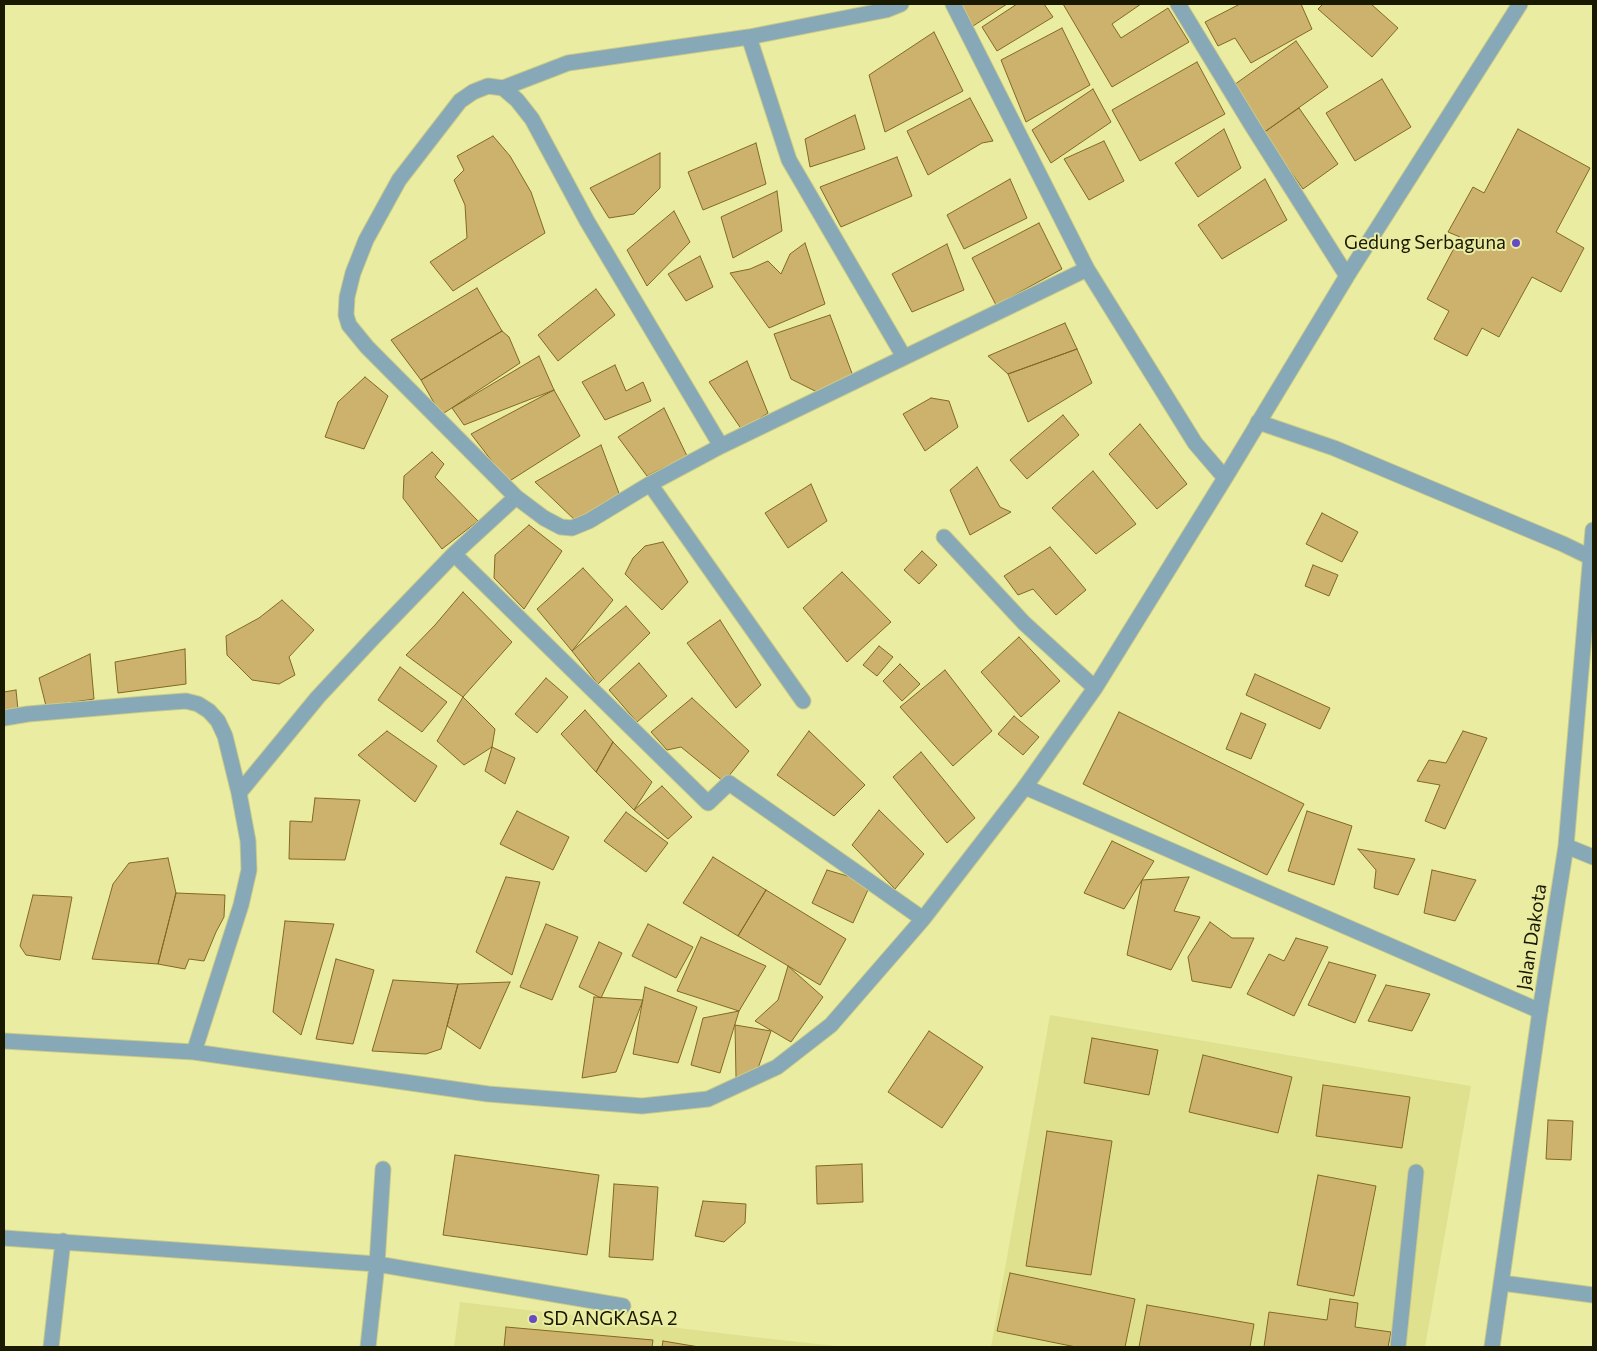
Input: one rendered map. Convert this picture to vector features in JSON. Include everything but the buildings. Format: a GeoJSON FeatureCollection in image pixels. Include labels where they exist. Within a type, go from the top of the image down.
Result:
{"type":"FeatureCollection","features":[{"type":"Feature","properties":{"kind":"street"},"geometry":{"type":"LineString","coordinates":[[901,4],[886,10],[749,37],[568,63],[503,88],[488,86],[473,92],[460,101],[399,180],[366,240],[353,274],[347,297],[346,315],[349,325],[367,347],[516,497],[544,518],[561,527],[572,528],[589,521],[650,484],[721,446],[1088,269]]}},
{"type":"Feature","properties":{"kind":"street"},"geometry":{"type":"LineString","coordinates":[[953,4],[1088,269],[1195,443],[1225,478]]}},
{"type":"Feature","properties":{"kind":"street"},"geometry":{"type":"LineString","coordinates":[[1178,4],[1346,276]]}},
{"type":"Feature","properties":{"kind":"street"},"geometry":{"type":"LineString","coordinates":[[4,1041],[194,1052],[488,1094],[642,1106],[708,1099],[777,1067],[831,1026],[923,919],[1025,787],[1095,688],[1225,478],[1346,276],[1520,4]]}},
{"type":"Feature","properties":{"kind":"street"},"geometry":{"type":"LineString","coordinates":[[749,37],[789,160],[904,357]]}},
{"type":"Feature","properties":{"kind":"street"},"geometry":{"type":"LineString","coordinates":[[503,88],[517,100],[532,118],[587,221],[721,446]]}},
{"type":"Feature","properties":{"kind":"street"},"geometry":{"type":"LineString","coordinates":[[1258,422],[1334,448],[1590,557]]}},
{"type":"Feature","properties":{"kind":"street"},"geometry":{"type":"LineString","coordinates":[[650,484],[803,701]]}},
{"type":"Feature","properties":{"kind":"street"},"geometry":{"type":"LineString","coordinates":[[239,793],[318,697],[454,554],[516,497]]}},
{"type":"Feature","properties":{"kind":"street","name":"Jalan Dakota"},"geometry":{"type":"LineString","coordinates":[[1492,1347],[1540,1011],[1566,846],[1593,530]]}},
{"type":"Feature","properties":{"kind":"street"},"geometry":{"type":"LineString","coordinates":[[944,537],[1024,623],[1095,688]]}},
{"type":"Feature","properties":{"kind":"street"},"geometry":{"type":"LineString","coordinates":[[454,554],[708,803],[729,783],[923,919]]}},
{"type":"Feature","properties":{"kind":"street"},"geometry":{"type":"LineString","coordinates":[[4,718],[28,714],[186,701],[198,704],[209,711],[218,721],[225,736],[239,793],[248,841],[249,870],[240,905],[194,1052]]}},
{"type":"Feature","properties":{"kind":"street"},"geometry":{"type":"LineString","coordinates":[[1025,787],[1540,1011]]}},
{"type":"Feature","properties":{"kind":"street"},"geometry":{"type":"LineString","coordinates":[[1566,846],[1593,858]]}},
{"type":"Feature","properties":{"kind":"street"},"geometry":{"type":"LineString","coordinates":[[368,1347],[377,1264],[383,1169]]}},
{"type":"Feature","properties":{"kind":"street"},"geometry":{"type":"LineString","coordinates":[[1398,1347],[1416,1172]]}},
{"type":"Feature","properties":{"kind":"street"},"geometry":{"type":"LineString","coordinates":[[4,1238],[377,1264],[623,1306]]}},
{"type":"Feature","properties":{"kind":"street"},"geometry":{"type":"LineString","coordinates":[[52,1347],[63,1241]]}},
{"type":"Feature","properties":{"kind":"street"},"geometry":{"type":"LineString","coordinates":[[1502,1283],[1593,1295]]}},
{"type":"Feature","properties":{"kind":"shaded area"},"geometry":{"type":"Polygon","coordinates":[[[1050,1015],[1471,1086],[1425,1347],[1388,1347],[1390,1332],[1355,1327],[1327,1320],[1269,1312],[1264,1347],[1250,1347],[1254,1324],[1147,1305],[1139,1347],[1125,1347],[1135,1299],[1010,1273],[997,1331],[1076,1347],[991,1347],[1050,1015]],[[1203,1056],[1189,1112],[1279,1133],[1292,1077],[1203,1056]],[[1323,1085],[1316,1136],[1402,1148],[1410,1097],[1323,1085]],[[1047,1131],[1026,1265],[1091,1275],[1112,1141],[1047,1131]],[[1318,1175],[1297,1285],[1354,1296],[1376,1186],[1318,1175]]]}},
{"type":"Feature","properties":{"kind":"shaded area","name":"SD ANGKASA 2"},"geometry":{"type":"Polygon","coordinates":[[[460,1302],[754,1337],[845,1347],[454,1347],[460,1302]]]}},
{"type":"Feature","properties":{"kind":"place","name":"Gedung Serbaguna"},"geometry":{"type":"Point","coordinates":[1516,243]}},
{"type":"Feature","properties":{"kind":"place","name":"SD ANGKASA 2"},"geometry":{"type":"Point","coordinates":[533,1319]}}]}
